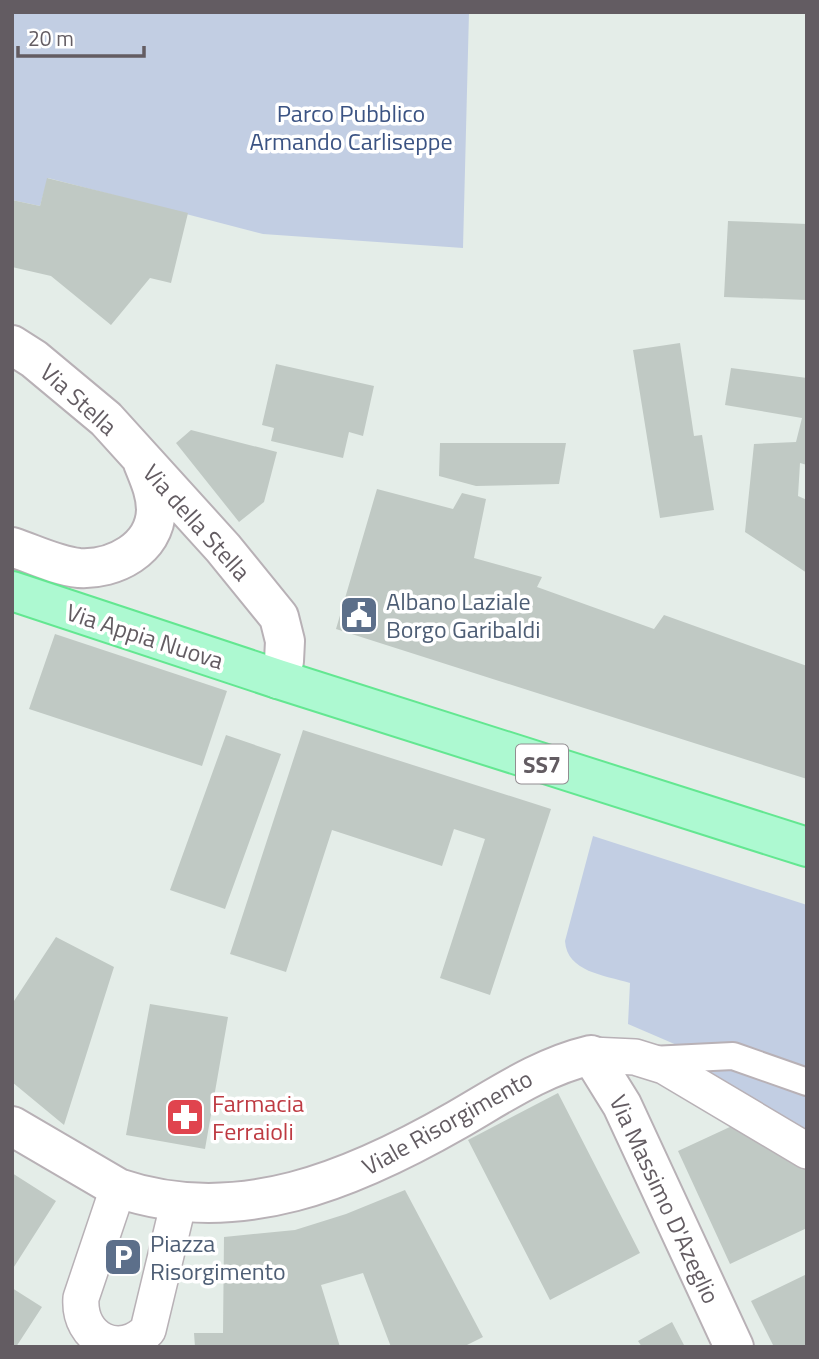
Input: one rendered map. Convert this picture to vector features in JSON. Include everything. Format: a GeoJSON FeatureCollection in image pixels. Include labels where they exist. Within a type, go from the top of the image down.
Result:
{"type":"FeatureCollection","features":[{"type":"Feature","properties":{"kind":"main road","name":"Via Appia Nuova"},"geometry":{"type":"LineString","coordinates":[[12,591],[278,679]]}},
{"type":"Feature","properties":{"kind":"main road","name":"SS7"},"geometry":{"type":"LineString","coordinates":[[278,679],[807,848]]}},
{"type":"Feature","properties":{"kind":"street","name":"Via Stella"},"geometry":{"type":"LineString","coordinates":[[12,345],[34,359],[106,419],[141,458]]}},
{"type":"Feature","properties":{"kind":"street","name":"Via della Stella"},"geometry":{"type":"LineString","coordinates":[[12,547],[75,568],[98,569],[137,550],[152,531],[156,510],[153,489],[141,458]]}},
{"type":"Feature","properties":{"kind":"street","name":"Via della Stella"},"geometry":{"type":"LineString","coordinates":[[141,458],[223,548],[279,617],[285,641],[285,661],[278,679]]}},
{"type":"Feature","properties":{"kind":"street","name":"Viale Risorgimento"},"geometry":{"type":"LineString","coordinates":[[12,1126],[118,1188],[151,1198],[179,1201],[256,1199],[328,1182],[401,1151],[536,1073],[591,1055],[649,1060],[733,1055],[807,1082]]}},
{"type":"Feature","properties":{"kind":"street","name":"Via Massimo D'Azeglio"},"geometry":{"type":"LineString","coordinates":[[591,1055],[622,1105],[734,1347]]}},
{"type":"Feature","properties":{"kind":"street","name":"Viale Risorgimento"},"geometry":{"type":"LineString","coordinates":[[649,1060],[681,1075],[807,1151]]}},
{"type":"Feature","properties":{"kind":"street"},"geometry":{"type":"LineString","coordinates":[[118,1188],[80,1306],[84,1327],[99,1340],[110,1345],[132,1343],[148,1330],[179,1201]]}},
{"type":"Feature","properties":{"kind":"green space","name":"Parco Pubblico Armando Carliseppe"},"geometry":{"type":"Polygon","coordinates":[[[12,12],[469,12],[463,248],[263,234],[48,178],[40,206],[12,200],[12,12]]]}},
{"type":"Feature","properties":{"kind":"green space"},"geometry":{"type":"Polygon","coordinates":[[[593,836],[807,905],[807,1133],[714,1087],[700,1055],[628,1024],[630,983],[588,971],[572,960],[565,941],[593,836]]]}},
{"type":"Feature","properties":{"kind":"building"},"geometry":{"type":"Polygon","coordinates":[[[47,178],[188,213],[171,283],[150,278],[111,325],[51,276],[12,267],[12,200],[40,206],[47,178]]]}},
{"type":"Feature","properties":{"kind":"building"},"geometry":{"type":"Polygon","coordinates":[[[728,221],[807,224],[807,300],[724,297],[728,221]]]}},
{"type":"Feature","properties":{"kind":"building"},"geometry":{"type":"Polygon","coordinates":[[[680,343],[694,436],[702,435],[714,510],[660,518],[633,350],[680,343]]]}},
{"type":"Feature","properties":{"kind":"building"},"geometry":{"type":"Polygon","coordinates":[[[276,364],[374,386],[363,436],[349,432],[343,458],[271,441],[274,428],[262,425],[276,364]]]}},
{"type":"Feature","properties":{"kind":"building"},"geometry":{"type":"Polygon","coordinates":[[[731,368],[807,378],[807,465],[800,463],[798,496],[807,500],[807,573],[745,532],[754,444],[796,442],[802,418],[725,405],[731,368]]]}},
{"type":"Feature","properties":{"kind":"building"},"geometry":{"type":"Polygon","coordinates":[[[191,430],[277,452],[264,502],[239,522],[176,443],[191,430]]]}},
{"type":"Feature","properties":{"kind":"building"},"geometry":{"type":"Polygon","coordinates":[[[440,443],[566,443],[559,484],[476,486],[439,476],[440,443]]]}},
{"type":"Feature","properties":{"kind":"building"},"geometry":{"type":"Polygon","coordinates":[[[377,489],[453,509],[462,493],[486,499],[474,558],[542,577],[537,587],[654,629],[664,615],[807,666],[807,779],[336,629],[377,489]]]}},
{"type":"Feature","properties":{"kind":"building"},"geometry":{"type":"Polygon","coordinates":[[[55,634],[227,691],[202,766],[29,709],[55,634]]]}},
{"type":"Feature","properties":{"kind":"building"},"geometry":{"type":"Polygon","coordinates":[[[303,730],[551,809],[490,995],[440,978],[485,839],[454,829],[442,866],[332,830],[286,972],[230,954],[303,730]]]}},
{"type":"Feature","properties":{"kind":"building"},"geometry":{"type":"Polygon","coordinates":[[[226,735],[281,754],[225,909],[170,890],[226,735]]]}},
{"type":"Feature","properties":{"kind":"building"},"geometry":{"type":"Polygon","coordinates":[[[56,937],[114,967],[64,1125],[12,1082],[12,1004],[56,937]]]}},
{"type":"Feature","properties":{"kind":"building"},"geometry":{"type":"Polygon","coordinates":[[[150,1004],[228,1017],[205,1149],[126,1135],[150,1004]]]}},
{"type":"Feature","properties":{"kind":"building"},"geometry":{"type":"Polygon","coordinates":[[[558,1093],[640,1253],[550,1300],[468,1140],[558,1093]]]}},
{"type":"Feature","properties":{"kind":"building"},"geometry":{"type":"Polygon","coordinates":[[[732,1126],[807,1170],[807,1228],[730,1264],[678,1151],[732,1126]]]}},
{"type":"Feature","properties":{"kind":"building"},"geometry":{"type":"Polygon","coordinates":[[[12,1173],[56,1201],[12,1270],[12,1173]]]}},
{"type":"Feature","properties":{"kind":"building"},"geometry":{"type":"Polygon","coordinates":[[[405,1190],[483,1337],[463,1347],[391,1347],[363,1273],[321,1285],[340,1347],[195,1347],[194,1333],[223,1333],[224,1237],[295,1230],[346,1214],[405,1190]]]}},
{"type":"Feature","properties":{"kind":"building"},"geometry":{"type":"Polygon","coordinates":[[[807,1274],[807,1347],[774,1347],[751,1301],[807,1274]]]}},
{"type":"Feature","properties":{"kind":"building"},"geometry":{"type":"Polygon","coordinates":[[[12,1288],[42,1307],[16,1347],[12,1347],[12,1288]]]}},
{"type":"Feature","properties":{"kind":"building"},"geometry":{"type":"Polygon","coordinates":[[[672,1322],[685,1347],[642,1347],[638,1341],[672,1322]]]}},
{"type":"Feature","properties":{"kind":"place","name":"Albano Laziale Borgo Garibaldi"},"geometry":{"type":"Point","coordinates":[359,615]}},
{"type":"Feature","properties":{"kind":"place","name":"Farmacia Ferraioli"},"geometry":{"type":"Point","coordinates":[185,1117]}},
{"type":"Feature","properties":{"kind":"place","name":"Piazza Risorgimento"},"geometry":{"type":"Point","coordinates":[123,1257]}}]}
